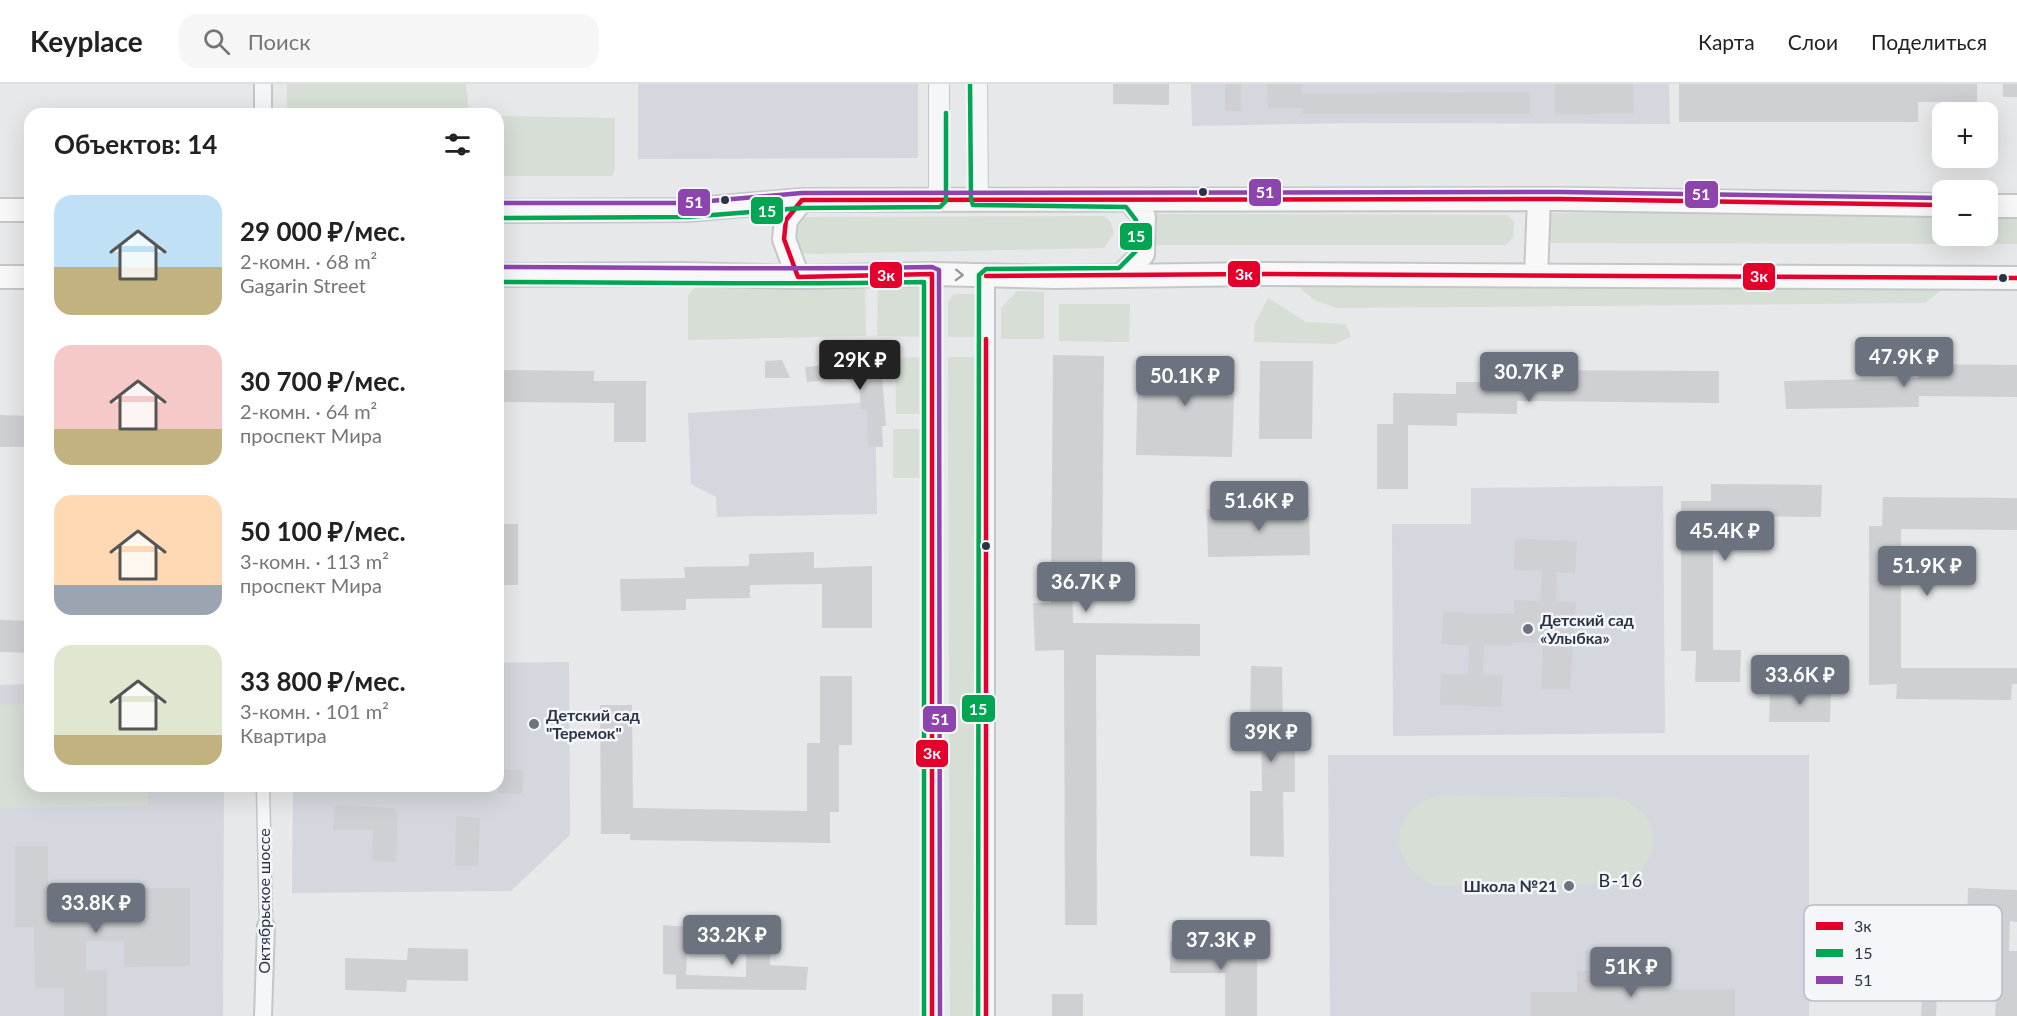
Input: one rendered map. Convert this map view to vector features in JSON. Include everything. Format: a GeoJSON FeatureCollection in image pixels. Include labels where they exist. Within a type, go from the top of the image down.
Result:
{"type":"FeatureCollection","features":[{"type":"Feature","properties":{"kind":"main road"},"geometry":{"type":"LineString","coordinates":[[504,211],[687,210],[802,200],[978,199],[1539,199],[1932,205]]}},
{"type":"Feature","properties":{"kind":"main road"},"geometry":{"type":"LineString","coordinates":[[1536,276],[1539,199]]}},
{"type":"Feature","properties":{"kind":"main road"},"geometry":{"type":"LineString","coordinates":[[798,277],[784,239],[786,220],[802,200]]}},
{"type":"Feature","properties":{"kind":"main road"},"geometry":{"type":"LineString","coordinates":[[1122,275],[1143,254],[1144,217],[1129,200]]}},
{"type":"Feature","properties":{"kind":"main road"},"geometry":{"type":"LineString","coordinates":[[1998,206],[2017,206]]}},
{"type":"Feature","properties":{"kind":"main road"},"geometry":{"type":"LineString","coordinates":[[0,210],[24,210]]}},
{"type":"Feature","properties":{"kind":"main road"},"geometry":{"type":"LineString","coordinates":[[504,275],[682,274],[798,277],[932,274],[986,276],[2017,278]]}},
{"type":"Feature","properties":{"kind":"main road"},"geometry":{"type":"LineString","coordinates":[[0,277],[24,277]]}},
{"type":"Feature","properties":{"kind":"street"},"geometry":{"type":"LineString","coordinates":[[263,84],[263,108]]}},
{"type":"Feature","properties":{"kind":"street"},"geometry":{"type":"LineString","coordinates":[[939,84],[939,200]]}},
{"type":"Feature","properties":{"kind":"street"},"geometry":{"type":"LineString","coordinates":[[977,84],[978,199]]}},
{"type":"Feature","properties":{"kind":"street"},"geometry":{"type":"LineString","coordinates":[[932,274],[932,1016]]}},
{"type":"Feature","properties":{"kind":"street"},"geometry":{"type":"LineString","coordinates":[[986,276],[986,1016]]}},
{"type":"Feature","properties":{"kind":"street","name":"Октябрьское шоссе"},"geometry":{"type":"LineString","coordinates":[[263,792],[266,926],[263,1016]]}},
{"type":"Feature","properties":{"kind":"shaded area"},"geometry":{"type":"Polygon","coordinates":[[[287,84],[466,84],[468,108],[287,108],[287,84]]]}},
{"type":"Feature","properties":{"kind":"shaded area"},"geometry":{"type":"Polygon","coordinates":[[[638,84],[918,84],[918,158],[638,159],[638,84]]]}},
{"type":"Feature","properties":{"kind":"shaded area"},"geometry":{"type":"Polygon","coordinates":[[[1191,84],[1669,84],[1670,124],[1360,123],[1192,126],[1191,84]]]}},
{"type":"Feature","properties":{"kind":"shaded area"},"geometry":{"type":"Polygon","coordinates":[[[504,116],[615,118],[615,169],[612,176],[504,176],[504,116]]]}},
{"type":"Feature","properties":{"kind":"shaded area"},"geometry":{"type":"Polygon","coordinates":[[[1932,212],[1932,244],[1551,243],[1547,224],[1552,213],[1932,212]]]}},
{"type":"Feature","properties":{"kind":"shaded area"},"geometry":{"type":"Polygon","coordinates":[[[1998,212],[2017,212],[2017,244],[1998,244],[1998,212]]]}},
{"type":"Feature","properties":{"kind":"shaded area"},"geometry":{"type":"Polygon","coordinates":[[[1151,214],[1508,215],[1514,222],[1513,238],[1505,245],[1151,245],[1156,239],[1157,221],[1151,214]]]}},
{"type":"Feature","properties":{"kind":"shaded area"},"geometry":{"type":"Polygon","coordinates":[[[1104,216],[1110,221],[1114,233],[1104,248],[807,254],[797,251],[794,227],[800,219],[808,217],[1104,216]]]}},
{"type":"Feature","properties":{"kind":"shaded area"},"geometry":{"type":"Polygon","coordinates":[[[1301,278],[1953,281],[1925,303],[1337,308],[1314,300],[1299,287],[1301,278]]]}},
{"type":"Feature","properties":{"kind":"shaded area"},"geometry":{"type":"Polygon","coordinates":[[[878,282],[918,282],[927,295],[927,337],[877,336],[878,282]]]}},
{"type":"Feature","properties":{"kind":"shaded area"},"geometry":{"type":"Polygon","coordinates":[[[698,284],[865,284],[866,336],[688,340],[688,295],[698,284]]]}},
{"type":"Feature","properties":{"kind":"shaded area"},"geometry":{"type":"Polygon","coordinates":[[[1017,291],[1044,292],[1044,339],[1001,339],[1001,308],[1017,291]]]}},
{"type":"Feature","properties":{"kind":"shaded area"},"geometry":{"type":"Polygon","coordinates":[[[954,294],[975,294],[979,300],[978,337],[948,337],[948,302],[954,294]]]}},
{"type":"Feature","properties":{"kind":"shaded area"},"geometry":{"type":"Polygon","coordinates":[[[1268,298],[1306,322],[1346,324],[1351,337],[1335,344],[1254,342],[1255,323],[1268,298]]]}},
{"type":"Feature","properties":{"kind":"shaded area"},"geometry":{"type":"Polygon","coordinates":[[[1059,304],[1130,304],[1129,342],[1059,341],[1059,304]]]}},
{"type":"Feature","properties":{"kind":"shaded area"},"geometry":{"type":"Polygon","coordinates":[[[926,357],[926,414],[896,414],[895,358],[926,357]]]}},
{"type":"Feature","properties":{"kind":"shaded area"},"geometry":{"type":"Polygon","coordinates":[[[948,357],[979,357],[980,1016],[950,1016],[948,357]]]}},
{"type":"Feature","properties":{"kind":"shaded area"},"geometry":{"type":"Polygon","coordinates":[[[875,402],[877,514],[717,517],[716,497],[691,484],[688,413],[875,402]]]}},
{"type":"Feature","properties":{"kind":"shaded area"},"geometry":{"type":"Polygon","coordinates":[[[893,429],[920,429],[920,478],[893,478],[893,429]]]}},
{"type":"Feature","properties":{"kind":"shaded area","name":"Детский сад «Улыбка»"},"geometry":{"type":"Polygon","coordinates":[[[1663,486],[1665,733],[1393,736],[1392,524],[1471,524],[1471,488],[1663,486]]]}},
{"type":"Feature","properties":{"kind":"shaded area","name":"Детский сад \"Теремок\""},"geometry":{"type":"Polygon","coordinates":[[[569,662],[570,835],[511,891],[292,893],[293,792],[504,792],[504,663],[569,662]]]}},
{"type":"Feature","properties":{"kind":"shaded area"},"geometry":{"type":"Polygon","coordinates":[[[24,684],[24,792],[224,792],[223,1016],[0,1016],[0,685],[24,684]]]}},
{"type":"Feature","properties":{"kind":"shaded area"},"geometry":{"type":"Polygon","coordinates":[[[24,704],[24,792],[148,792],[148,806],[0,808],[0,705],[24,704]]]}},
{"type":"Feature","properties":{"kind":"shaded area","name":"Школа №21"},"geometry":{"type":"Polygon","coordinates":[[[1328,755],[1809,755],[1809,905],[1804,905],[1804,1001],[1809,1001],[1809,1016],[1330,1016],[1328,755]]]}},
{"type":"Feature","properties":{"kind":"shaded area"},"geometry":{"type":"Polygon","coordinates":[[[1439,795],[1620,798],[1635,806],[1645,816],[1654,838],[1652,850],[1639,873],[1627,884],[1435,886],[1419,877],[1408,865],[1401,852],[1399,838],[1402,825],[1409,813],[1422,802],[1439,795]]]}},
{"type":"Feature","properties":{"kind":"building"},"geometry":{"type":"Polygon","coordinates":[[[1113,84],[1169,84],[1169,105],[1113,104],[1113,84]]]}},
{"type":"Feature","properties":{"kind":"building"},"geometry":{"type":"Polygon","coordinates":[[[1225,84],[1241,84],[1241,111],[1225,111],[1225,84]]]}},
{"type":"Feature","properties":{"kind":"building"},"geometry":{"type":"Polygon","coordinates":[[[1267,84],[1302,84],[1302,93],[1530,92],[1530,114],[1302,114],[1302,108],[1268,108],[1267,84]]]}},
{"type":"Feature","properties":{"kind":"building"},"geometry":{"type":"Polygon","coordinates":[[[1555,84],[1633,84],[1634,113],[1555,115],[1555,84]]]}},
{"type":"Feature","properties":{"kind":"building"},"geometry":{"type":"Polygon","coordinates":[[[1679,84],[1977,84],[1977,102],[1918,102],[1918,122],[1679,122],[1679,84]]]}},
{"type":"Feature","properties":{"kind":"building"},"geometry":{"type":"Polygon","coordinates":[[[2003,84],[2017,84],[2017,97],[2003,97],[2003,84]]]}},
{"type":"Feature","properties":{"kind":"building"},"geometry":{"type":"Polygon","coordinates":[[[1053,355],[1104,356],[1102,579],[1072,578],[1073,623],[1200,624],[1200,656],[1096,655],[1097,925],[1065,925],[1064,650],[1035,651],[1033,603],[1051,603],[1053,355]]]}},
{"type":"Feature","properties":{"kind":"building"},"geometry":{"type":"Polygon","coordinates":[[[1138,358],[1235,360],[1232,457],[1136,455],[1138,358]]]}},
{"type":"Feature","properties":{"kind":"building"},"geometry":{"type":"Polygon","coordinates":[[[782,360],[790,378],[765,378],[765,361],[782,360]]]}},
{"type":"Feature","properties":{"kind":"building"},"geometry":{"type":"Polygon","coordinates":[[[1260,361],[1313,361],[1312,439],[1259,439],[1260,361]]]}},
{"type":"Feature","properties":{"kind":"building"},"geometry":{"type":"Polygon","coordinates":[[[881,362],[886,426],[882,426],[883,447],[868,447],[867,409],[861,410],[859,383],[844,379],[807,382],[805,367],[881,362]]]}},
{"type":"Feature","properties":{"kind":"building"},"geometry":{"type":"Polygon","coordinates":[[[1919,364],[2017,365],[2017,397],[1919,396],[1919,407],[1786,409],[1784,381],[1918,378],[1919,364]]]}},
{"type":"Feature","properties":{"kind":"building"},"geometry":{"type":"Polygon","coordinates":[[[504,370],[594,371],[594,381],[646,381],[646,442],[614,442],[614,403],[504,402],[504,370]]]}},
{"type":"Feature","properties":{"kind":"building"},"geometry":{"type":"Polygon","coordinates":[[[1517,370],[1719,371],[1719,403],[1517,401],[1517,414],[1457,413],[1457,426],[1408,425],[1408,489],[1377,489],[1377,424],[1393,424],[1393,393],[1456,394],[1456,382],[1517,382],[1517,370]]]}},
{"type":"Feature","properties":{"kind":"building"},"geometry":{"type":"Polygon","coordinates":[[[0,415],[24,416],[24,447],[0,447],[0,415]]]}},
{"type":"Feature","properties":{"kind":"building"},"geometry":{"type":"Polygon","coordinates":[[[1711,484],[1822,485],[1821,517],[1713,516],[1713,650],[1741,650],[1740,682],[1695,682],[1696,651],[1681,651],[1681,501],[1711,501],[1711,484]]]}},
{"type":"Feature","properties":{"kind":"building"},"geometry":{"type":"Polygon","coordinates":[[[1883,497],[2017,498],[2017,530],[1901,529],[1901,668],[2017,668],[2017,684],[2012,684],[2011,700],[1896,699],[1897,684],[1869,685],[1869,526],[1882,526],[1883,497]]]}},
{"type":"Feature","properties":{"kind":"building"},"geometry":{"type":"Polygon","coordinates":[[[1309,507],[1310,555],[1208,557],[1207,509],[1309,507]]]}},
{"type":"Feature","properties":{"kind":"building"},"geometry":{"type":"Polygon","coordinates":[[[504,524],[518,524],[518,585],[504,585],[504,524]]]}},
{"type":"Feature","properties":{"kind":"building"},"geometry":{"type":"Polygon","coordinates":[[[1515,539],[1577,541],[1575,573],[1557,572],[1556,601],[1576,602],[1570,690],[1541,689],[1543,643],[1512,642],[1512,646],[1484,645],[1483,675],[1503,675],[1501,707],[1440,705],[1441,674],[1468,674],[1469,645],[1442,644],[1443,612],[1514,614],[1514,600],[1540,601],[1542,571],[1514,570],[1515,539]]]}},
{"type":"Feature","properties":{"kind":"building"},"geometry":{"type":"Polygon","coordinates":[[[814,552],[814,568],[872,566],[872,628],[822,628],[822,584],[750,585],[750,598],[686,599],[686,610],[621,611],[620,579],[685,578],[684,567],[749,566],[749,554],[814,552]]]}},
{"type":"Feature","properties":{"kind":"building"},"geometry":{"type":"Polygon","coordinates":[[[0,620],[24,621],[24,653],[0,652],[0,620]]]}},
{"type":"Feature","properties":{"kind":"building"},"geometry":{"type":"Polygon","coordinates":[[[1251,666],[1282,667],[1283,729],[1295,729],[1295,792],[1283,792],[1284,857],[1250,856],[1250,791],[1262,791],[1261,725],[1250,726],[1251,666]]]}},
{"type":"Feature","properties":{"kind":"building"},"geometry":{"type":"Polygon","coordinates":[[[820,676],[852,676],[852,745],[839,745],[839,812],[830,812],[830,843],[630,840],[630,834],[601,834],[600,705],[632,705],[633,808],[807,811],[807,743],[820,743],[820,676]]]}},
{"type":"Feature","properties":{"kind":"building"},"geometry":{"type":"Polygon","coordinates":[[[1770,690],[1831,691],[1830,722],[1769,722],[1770,690]]]}},
{"type":"Feature","properties":{"kind":"building"},"geometry":{"type":"Polygon","coordinates":[[[504,769],[523,770],[522,794],[498,793],[504,792],[504,769]]]}},
{"type":"Feature","properties":{"kind":"building"},"geometry":{"type":"Polygon","coordinates":[[[335,805],[395,808],[395,812],[398,813],[396,862],[372,861],[373,830],[333,830],[335,805]]]}},
{"type":"Feature","properties":{"kind":"building"},"geometry":{"type":"Polygon","coordinates":[[[456,816],[480,818],[478,866],[455,866],[456,816]]]}},
{"type":"Feature","properties":{"kind":"building"},"geometry":{"type":"Polygon","coordinates":[[[15,846],[48,846],[48,905],[80,905],[80,918],[128,918],[128,888],[190,888],[190,966],[124,967],[124,941],[86,941],[86,970],[107,970],[107,1016],[64,1016],[64,988],[35,988],[34,927],[15,927],[15,846]]]}},
{"type":"Feature","properties":{"kind":"building"},"geometry":{"type":"Polygon","coordinates":[[[1968,888],[2017,890],[2017,922],[2010,921],[2009,951],[2017,951],[2017,1016],[1995,1016],[1996,1001],[2002,1001],[2002,905],[1967,905],[1968,888]]]}},
{"type":"Feature","properties":{"kind":"building"},"geometry":{"type":"Polygon","coordinates":[[[663,925],[688,927],[686,975],[746,977],[746,932],[771,934],[770,965],[808,967],[806,990],[676,989],[676,975],[682,975],[663,974],[663,925]]]}},
{"type":"Feature","properties":{"kind":"building"},"geometry":{"type":"Polygon","coordinates":[[[1170,941],[1226,941],[1226,950],[1257,949],[1257,1016],[1225,1016],[1225,973],[1170,973],[1170,941]]]}},
{"type":"Feature","properties":{"kind":"building"},"geometry":{"type":"Polygon","coordinates":[[[408,948],[468,949],[468,981],[407,980],[406,992],[345,990],[345,958],[407,960],[408,948]]]}},
{"type":"Feature","properties":{"kind":"building"},"geometry":{"type":"Polygon","coordinates":[[[1577,971],[1660,972],[1660,989],[1735,989],[1735,1016],[1531,1016],[1531,992],[1577,992],[1577,971]]]}},
{"type":"Feature","properties":{"kind":"building"},"geometry":{"type":"Polygon","coordinates":[[[1052,994],[1083,994],[1083,1016],[1052,1016],[1052,994]]]}},
{"type":"Feature","properties":{"kind":"building"},"geometry":{"type":"Polygon","coordinates":[[[1922,1001],[1937,1001],[1936,1016],[1921,1016],[1922,1001]]]}},
{"type":"Feature","properties":{"kind":"transit line","name":"15"},"geometry":{"type":"LineString","coordinates":[[970,84],[971,199],[973,205],[1126,207],[1136,220],[1136,251],[1119,268],[986,269],[979,275],[978,1016]]}},
{"type":"Feature","properties":{"kind":"transit line","name":"15"},"geometry":{"type":"LineString","coordinates":[[504,218],[687,217],[802,208],[940,207],[946,201],[946,113]]}},
{"type":"Feature","properties":{"kind":"transit line","name":"51"},"geometry":{"type":"LineString","coordinates":[[504,203],[687,203],[802,193],[1560,192],[1932,198]]}},
{"type":"Feature","properties":{"kind":"transit line","name":"3к"},"geometry":{"type":"LineString","coordinates":[[932,1016],[932,274],[798,277],[784,239],[786,220],[802,200],[1560,199],[1932,205]]}},
{"type":"Feature","properties":{"kind":"transit line","name":"51"},"geometry":{"type":"LineString","coordinates":[[504,267],[932,267],[939,270],[940,1016]]}},
{"type":"Feature","properties":{"kind":"transit line","name":"3к"},"geometry":{"type":"LineString","coordinates":[[986,276],[1256,274],[2017,278]]}},
{"type":"Feature","properties":{"kind":"transit line","name":"15"},"geometry":{"type":"LineString","coordinates":[[504,282],[924,282],[924,1016]]}},
{"type":"Feature","properties":{"kind":"transit line","name":"3к"},"geometry":{"type":"LineString","coordinates":[[986,339],[986,1016]]}},
{"type":"Feature","properties":{"kind":"place","name":"Детский сад «Улыбка»"},"geometry":{"type":"Point","coordinates":[1528,629]}},
{"type":"Feature","properties":{"kind":"place","name":"Детский сад \"Теремок\""},"geometry":{"type":"Point","coordinates":[534,724]}},
{"type":"Feature","properties":{"kind":"place","name":"Школа №21"},"geometry":{"type":"Point","coordinates":[1569,886]}},
{"type":"Feature","properties":{"kind":"district","name":"В-16"},"geometry":{"type":"Point","coordinates":[1621,881]}}]}
